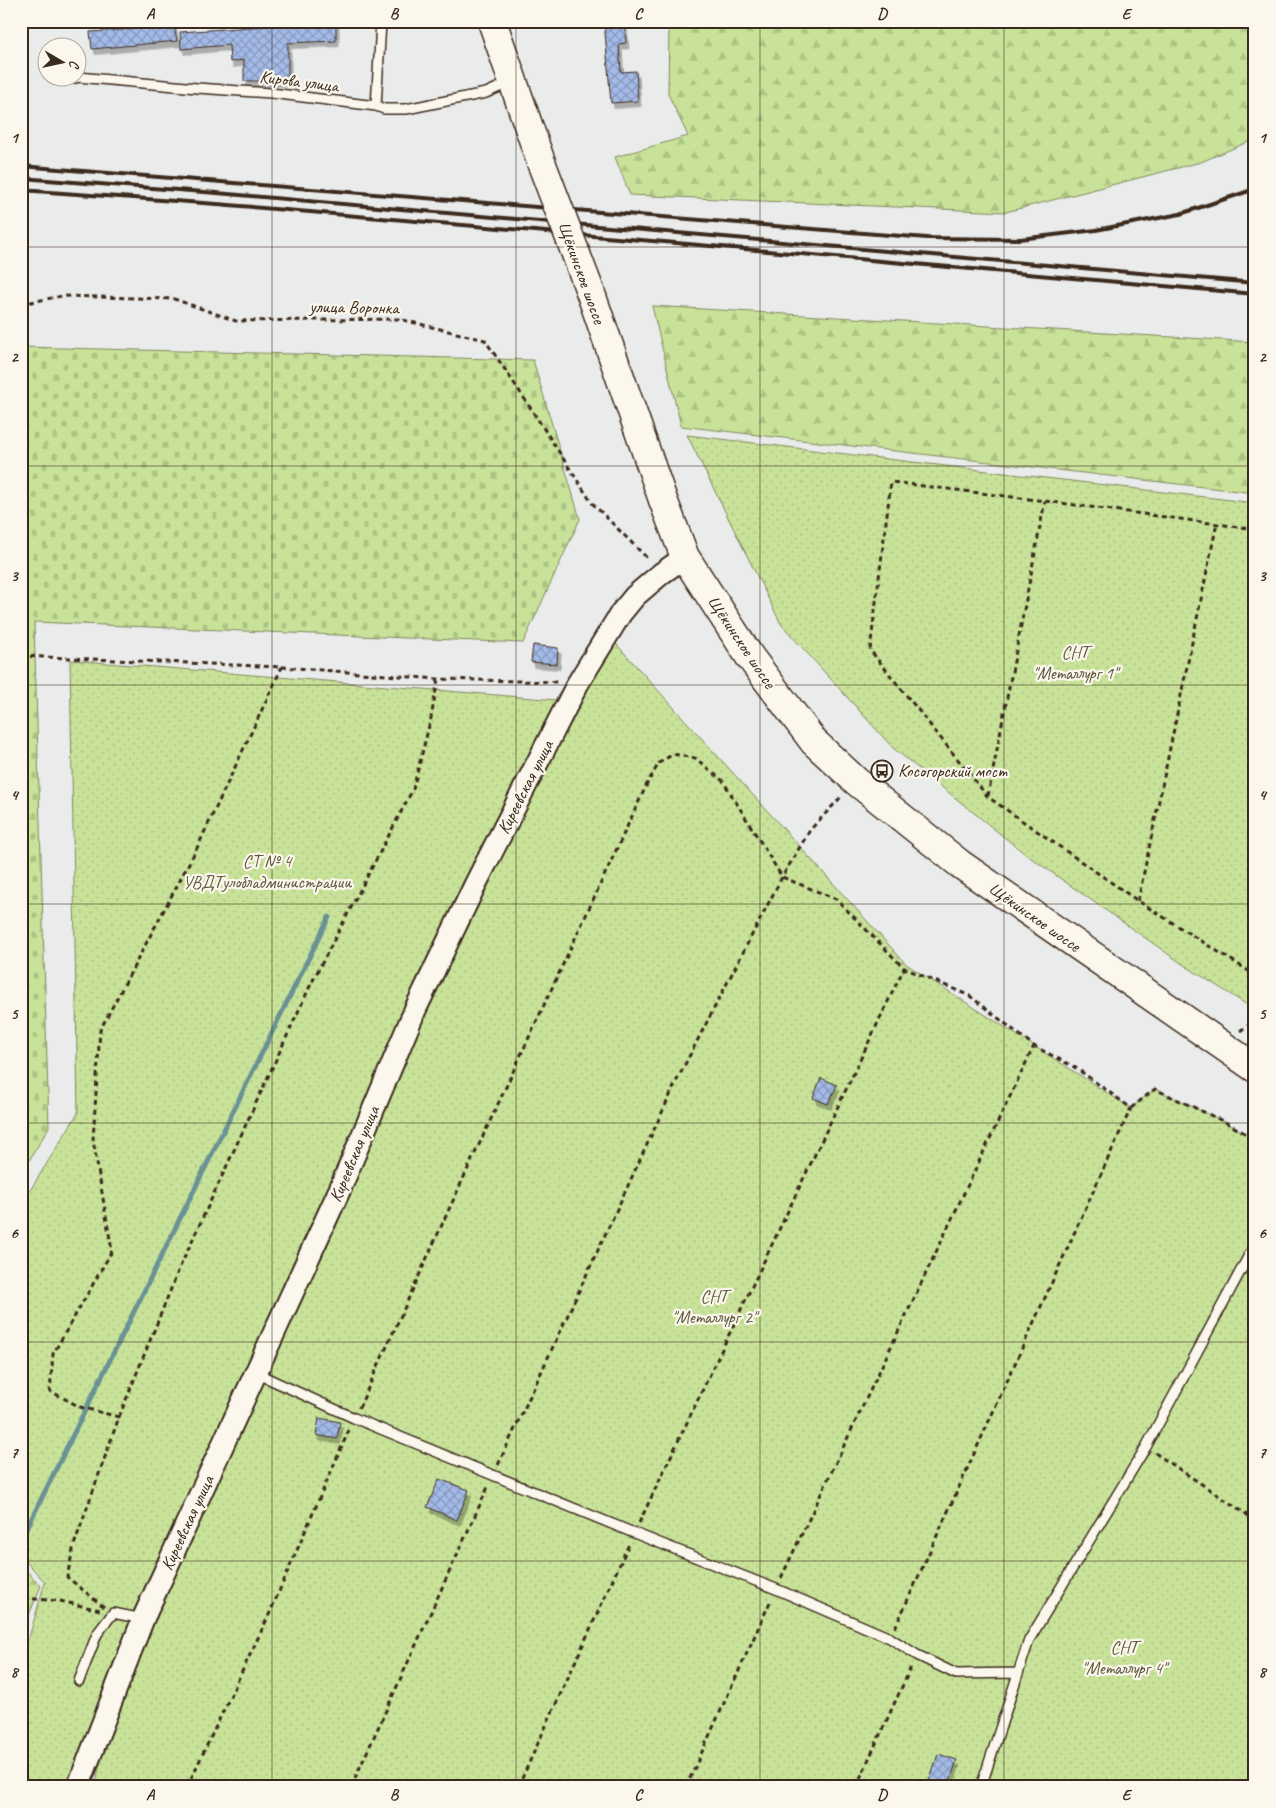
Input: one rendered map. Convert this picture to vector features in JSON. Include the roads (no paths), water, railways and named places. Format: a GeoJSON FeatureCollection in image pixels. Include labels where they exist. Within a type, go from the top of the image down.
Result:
{"type":"FeatureCollection","features":[{"type":"Feature","properties":{"kind":"main road","name":"Щёкинское шоссе"},"geometry":{"type":"LineString","coordinates":[[492,21],[590,291],[662,500],[685,557],[771,686],[814,742],[856,781],[960,864],[1255,1068]]}},
{"type":"Feature","properties":{"kind":"street","name":"Киреевская улица"},"geometry":{"type":"LineString","coordinates":[[78,1787],[143,1619],[340,1189],[415,1010],[476,883],[578,683],[621,613],[635,596],[662,573],[685,557]]}},
{"type":"Feature","properties":{"kind":"lane"},"geometry":{"type":"LineString","coordinates":[[376,106],[381,22]]}},
{"type":"Feature","properties":{"kind":"lane","name":"Кирова улица"},"geometry":{"type":"LineString","coordinates":[[88,78],[197,88],[271,92],[376,106],[384,109],[406,109],[486,93],[513,81]]}},
{"type":"Feature","properties":{"kind":"lane"},"geometry":{"type":"LineString","coordinates":[[981,1787],[1029,1640],[1146,1447],[1255,1244]]}},
{"type":"Feature","properties":{"kind":"lane"},"geometry":{"type":"LineString","coordinates":[[256,1373],[354,1418],[776,1589],[890,1638],[916,1655],[956,1674],[1018,1673]]}},
{"type":"Feature","properties":{"kind":"lane"},"geometry":{"type":"LineString","coordinates":[[80,1681],[97,1634],[112,1613],[143,1619]]}},
{"type":"Feature","properties":{"kind":"waterway"},"geometry":{"type":"LineString","coordinates":[[21,1540],[329,917]]}},
{"type":"Feature","properties":{"kind":"railway"},"geometry":{"type":"LineString","coordinates":[[21,166],[927,238],[1020,239],[1096,230],[1180,214],[1255,189]]}},
{"type":"Feature","properties":{"kind":"railway"},"geometry":{"type":"LineString","coordinates":[[21,178],[217,193],[1255,283]]}},
{"type":"Feature","properties":{"kind":"railway"},"geometry":{"type":"LineString","coordinates":[[21,190],[217,204],[1255,294]]}},
{"type":"Feature","properties":{"kind":"place","name":"Косогорский мост"},"geometry":{"type":"Point","coordinates":[882,771]}},
{"type":"Feature","properties":{"kind":"park label","name":"СНТ \"Металлург 1\""},"geometry":{"type":"Point","coordinates":[1075,662]}},
{"type":"Feature","properties":{"kind":"park label","name":"СТ № 4 УВДТулобладминистрации"},"geometry":{"type":"Point","coordinates":[267,871]}},
{"type":"Feature","properties":{"kind":"park label","name":"СНТ \"Металлург 2\""},"geometry":{"type":"Point","coordinates":[714,1306]}},
{"type":"Feature","properties":{"kind":"park label","name":"СНТ \"Металлург 4\""},"geometry":{"type":"Point","coordinates":[1124,1657]}}]}
